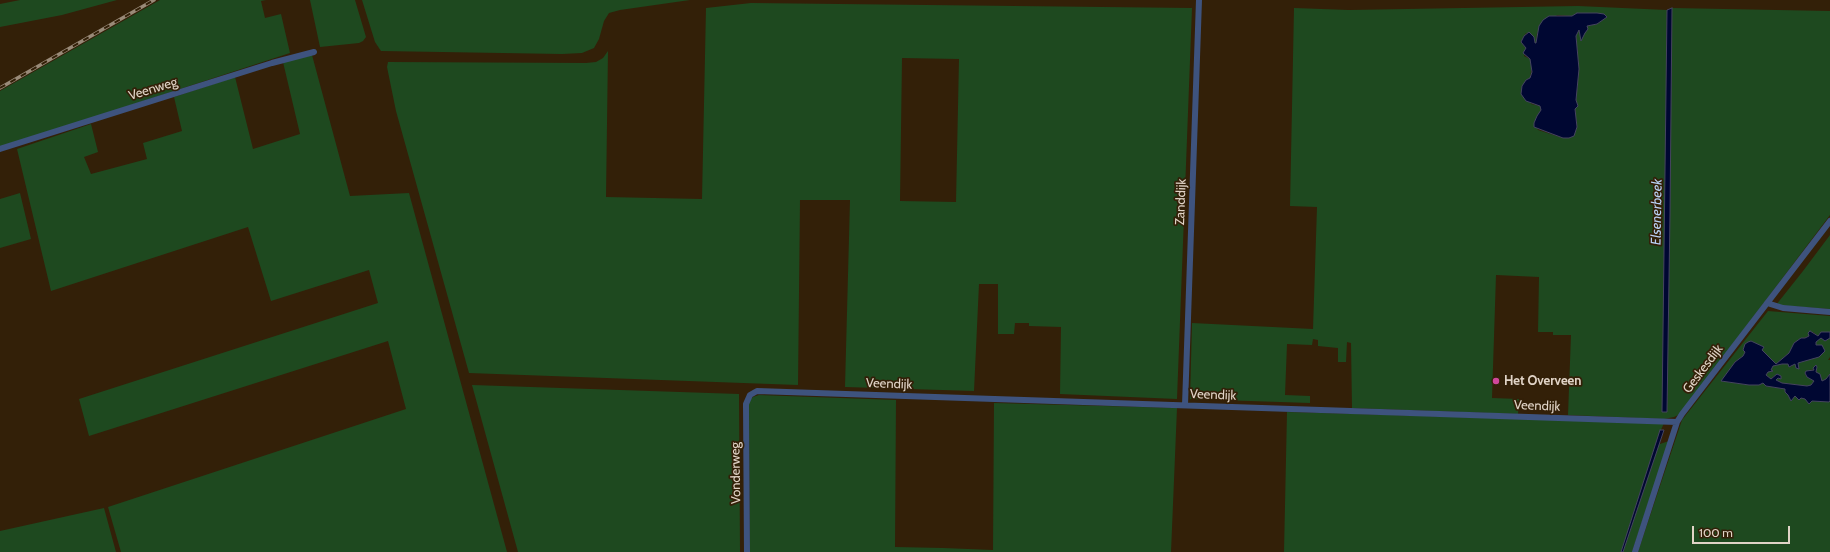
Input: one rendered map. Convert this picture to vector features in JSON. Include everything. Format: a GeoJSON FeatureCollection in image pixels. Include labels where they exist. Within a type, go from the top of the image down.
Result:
{"type":"FeatureCollection","features":[{"type":"Feature","properties":{"kind":"street","name":"Zanddijk"},"geometry":{"type":"LineString","coordinates":[[1185,405],[1198,0]]}},
{"type":"Feature","properties":{"kind":"street","name":"Veenweg"},"geometry":{"type":"LineString","coordinates":[[0,150],[272,63],[314,52]]}},
{"type":"Feature","properties":{"kind":"street","name":"Geskesdijk"},"geometry":{"type":"LineString","coordinates":[[1635,552],[1677,422],[1701,388],[1830,221]]}},
{"type":"Feature","properties":{"kind":"street"},"geometry":{"type":"LineString","coordinates":[[1767,303],[1783,308],[1830,312]]}},
{"type":"Feature","properties":{"kind":"street","name":"Veendijk"},"geometry":{"type":"LineString","coordinates":[[750,395],[754,392],[760,391],[1677,422]]}},
{"type":"Feature","properties":{"kind":"street","name":"Vonderweg"},"geometry":{"type":"LineString","coordinates":[[747,552],[746,404],[750,395]]}},
{"type":"Feature","properties":{"kind":"green space"},"geometry":{"type":"Polygon","coordinates":[[[20,0],[117,0],[62,15],[0,27],[0,4],[20,0]]]}},
{"type":"Feature","properties":{"kind":"green space"},"geometry":{"type":"Polygon","coordinates":[[[160,0],[266,0],[261,1],[265,18],[281,14],[290,53],[0,148],[0,91],[160,0]]]}},
{"type":"Feature","properties":{"kind":"green space"},"geometry":{"type":"Polygon","coordinates":[[[310,0],[355,0],[366,37],[359,43],[320,47],[310,0]]]}},
{"type":"Feature","properties":{"kind":"green space"},"geometry":{"type":"Polygon","coordinates":[[[362,0],[690,0],[620,10],[609,13],[604,21],[599,39],[594,48],[582,53],[562,54],[381,51],[375,42],[362,0]]]}},
{"type":"Feature","properties":{"kind":"green space"},"geometry":{"type":"Polygon","coordinates":[[[751,3],[1192,8],[1177,399],[1060,394],[1061,327],[1029,326],[1029,323],[1015,323],[1014,334],[998,334],[998,284],[979,284],[974,391],[845,387],[850,200],[800,200],[798,385],[469,373],[396,111],[387,67],[388,62],[586,63],[596,62],[603,58],[608,51],[606,197],[702,199],[706,8],[751,3]],[[902,58],[900,201],[956,202],[959,59],[902,58]]]}},
{"type":"Feature","properties":{"kind":"green space"},"geometry":{"type":"Polygon","coordinates":[[[1578,6],[1667,10],[1663,412],[1667,412],[1672,8],[1830,11],[1830,215],[1680,414],[1674,417],[1664,419],[1568,415],[1571,335],[1553,335],[1553,332],[1538,332],[1539,277],[1496,275],[1492,398],[1519,399],[1518,414],[1352,408],[1351,343],[1347,342],[1346,362],[1338,362],[1338,348],[1318,346],[1318,340],[1313,339],[1312,345],[1287,344],[1285,395],[1310,396],[1310,403],[1190,399],[1192,323],[1313,329],[1317,207],[1290,206],[1294,8],[1349,10],[1578,6]],[[1597,13],[1572,16],[1557,15],[1537,33],[1536,43],[1534,37],[1526,33],[1524,36],[1521,42],[1526,48],[1524,56],[1530,59],[1532,65],[1530,78],[1526,80],[1531,104],[1540,106],[1541,110],[1534,123],[1538,130],[1563,138],[1577,127],[1575,109],[1579,69],[1576,36],[1579,30],[1581,40],[1587,26],[1597,24],[1607,17],[1597,13]]]}},
{"type":"Feature","properties":{"kind":"green space"},"geometry":{"type":"Polygon","coordinates":[[[312,55],[350,196],[409,193],[507,552],[121,552],[108,507],[406,409],[388,341],[89,436],[79,399],[378,303],[369,270],[271,301],[248,227],[51,291],[17,149],[91,124],[98,152],[84,157],[91,174],[147,159],[143,143],[182,131],[174,97],[235,77],[253,149],[300,134],[283,62],[312,55]]]}},
{"type":"Feature","properties":{"kind":"green space"},"geometry":{"type":"Polygon","coordinates":[[[20,193],[31,239],[0,248],[0,199],[20,193]]]}},
{"type":"Feature","properties":{"kind":"green space"},"geometry":{"type":"Polygon","coordinates":[[[1830,235],[1830,309],[1776,305],[1803,271],[1830,235]]]}},
{"type":"Feature","properties":{"kind":"green space"},"geometry":{"type":"Polygon","coordinates":[[[1768,311],[1830,316],[1830,332],[1821,332],[1818,336],[1813,332],[1808,333],[1809,336],[1798,340],[1789,353],[1776,364],[1761,349],[1763,348],[1751,342],[1743,356],[1735,362],[1722,381],[1749,385],[1759,385],[1763,383],[1766,386],[1785,389],[1791,400],[1795,396],[1812,401],[1830,401],[1830,552],[1638,552],[1682,420],[1768,311]]]}},
{"type":"Feature","properties":{"kind":"green space"},"geometry":{"type":"Polygon","coordinates":[[[1821,337],[1825,340],[1830,338],[1830,357],[1828,360],[1830,360],[1830,374],[1826,379],[1822,381],[1816,372],[1817,369],[1809,370],[1805,375],[1814,381],[1811,385],[1807,386],[1782,383],[1776,380],[1780,379],[1774,376],[1771,379],[1766,375],[1768,372],[1773,371],[1771,370],[1773,366],[1788,364],[1791,367],[1793,364],[1820,355],[1824,351],[1820,346],[1816,345],[1816,342],[1821,337]]]}},
{"type":"Feature","properties":{"kind":"green space"},"geometry":{"type":"Polygon","coordinates":[[[472,385],[739,394],[740,552],[518,552],[472,385]]]}},
{"type":"Feature","properties":{"kind":"green space"},"geometry":{"type":"Polygon","coordinates":[[[759,395],[896,400],[895,547],[993,550],[994,403],[1177,408],[1171,552],[750,552],[749,401],[753,397],[759,395]]]}},
{"type":"Feature","properties":{"kind":"green space"},"geometry":{"type":"Polygon","coordinates":[[[1287,412],[1664,423],[1657,439],[1660,444],[1669,441],[1632,552],[1284,552],[1287,412]]]}},
{"type":"Feature","properties":{"kind":"green space"},"geometry":{"type":"Polygon","coordinates":[[[104,508],[116,552],[0,552],[0,531],[104,508]]]}},
{"type":"Feature","properties":{"kind":"water"},"geometry":{"type":"Polygon","coordinates":[[[1672,8],[1667,412],[1662,412],[1667,10],[1672,8]]]}},
{"type":"Feature","properties":{"kind":"water"},"geometry":{"type":"Polygon","coordinates":[[[1577,13],[1597,13],[1604,14],[1607,17],[1597,24],[1587,26],[1588,29],[1581,41],[1579,30],[1576,36],[1579,69],[1576,100],[1578,106],[1575,109],[1577,127],[1574,136],[1563,138],[1534,127],[1534,123],[1541,110],[1540,106],[1526,101],[1521,94],[1522,86],[1526,80],[1530,78],[1532,72],[1530,59],[1523,53],[1526,48],[1521,42],[1524,36],[1529,32],[1534,37],[1536,43],[1539,26],[1543,20],[1549,16],[1572,16],[1577,13]]]}},
{"type":"Feature","properties":{"kind":"water"},"geometry":{"type":"Polygon","coordinates":[[[1810,331],[1818,336],[1821,332],[1830,332],[1830,338],[1825,341],[1821,338],[1816,342],[1816,345],[1822,345],[1825,351],[1819,357],[1798,363],[1799,369],[1796,368],[1795,364],[1789,367],[1788,364],[1773,366],[1771,370],[1773,371],[1768,372],[1766,375],[1771,379],[1777,374],[1781,376],[1781,379],[1778,378],[1776,380],[1782,383],[1807,386],[1811,385],[1814,381],[1807,377],[1805,373],[1806,371],[1814,370],[1813,368],[1816,365],[1816,372],[1820,374],[1822,381],[1830,374],[1829,402],[1812,401],[1809,404],[1805,399],[1801,398],[1799,400],[1795,396],[1791,401],[1785,392],[1785,389],[1766,386],[1763,383],[1759,385],[1749,385],[1721,381],[1735,362],[1743,356],[1745,352],[1743,350],[1745,344],[1748,342],[1751,341],[1764,347],[1762,350],[1776,364],[1789,353],[1794,343],[1801,338],[1809,336],[1808,333],[1810,331]]]}},
{"type":"Feature","properties":{"kind":"water"},"geometry":{"type":"Polygon","coordinates":[[[1660,430],[1664,430],[1623,552],[1621,552],[1660,430]]]}},
{"type":"Feature","properties":{"kind":"railway"},"geometry":{"type":"LineString","coordinates":[[0,88],[154,0]]}},
{"type":"Feature","properties":{"kind":"place","name":"Het Overveen"},"geometry":{"type":"Point","coordinates":[1496,381]}},
{"type":"Feature","properties":{"kind":"water label","name":"Elsenerbeek"},"geometry":{"type":"Point","coordinates":[1657,212]}}]}
